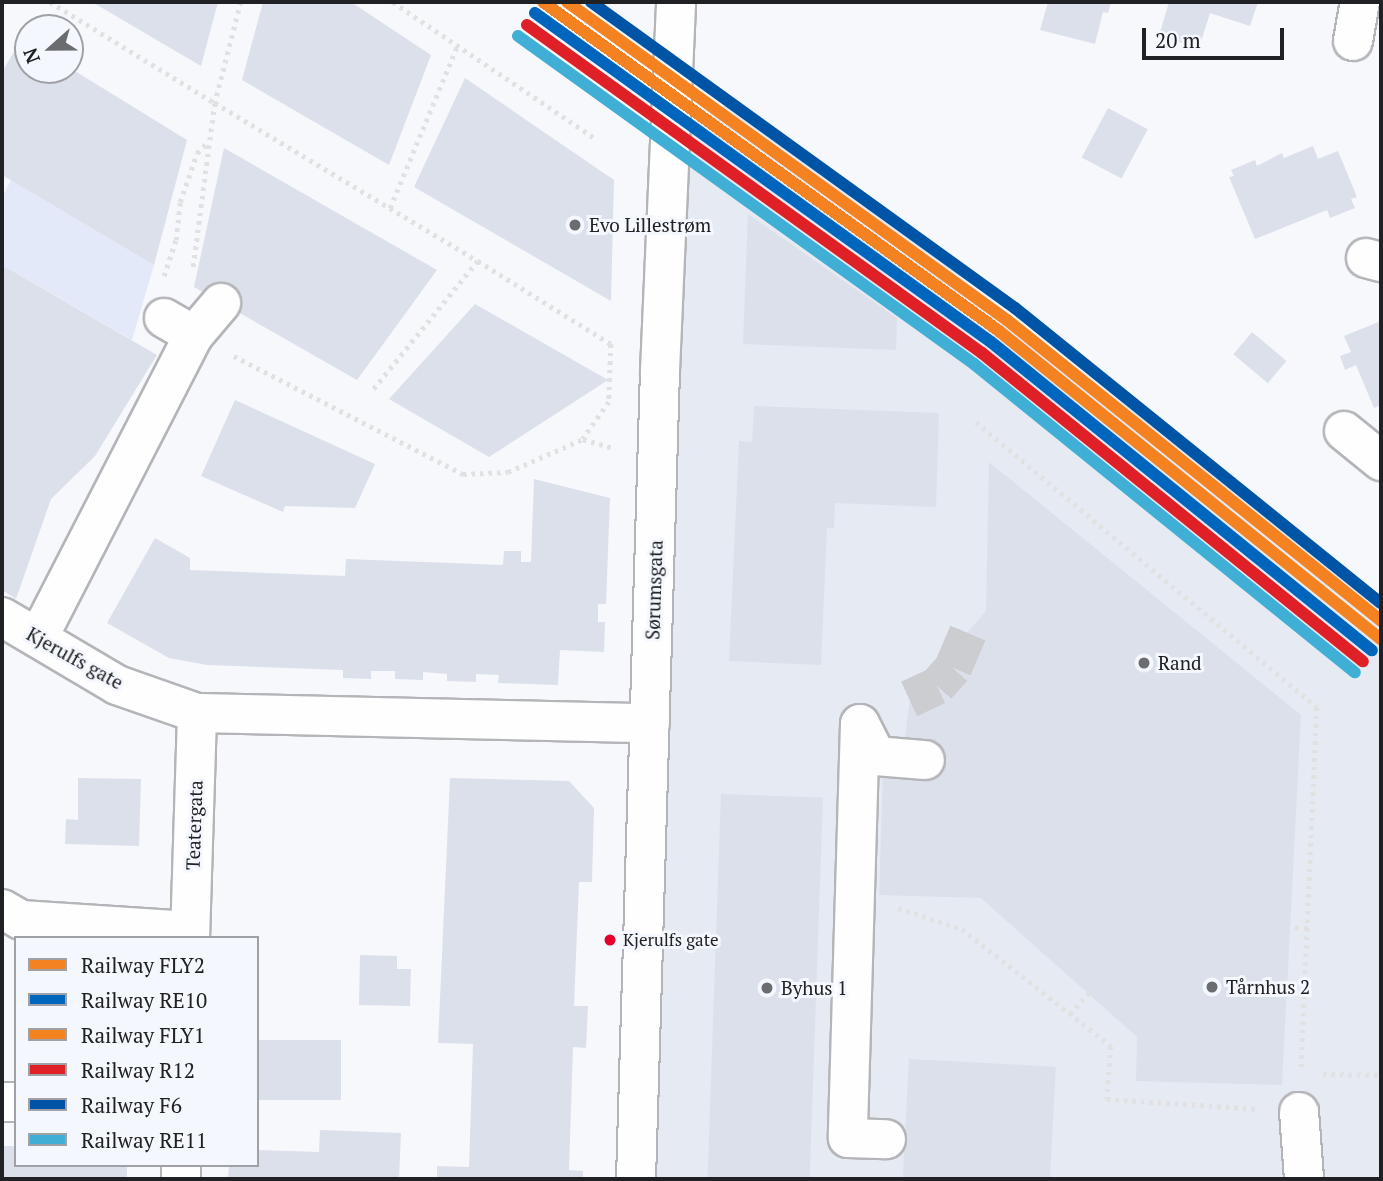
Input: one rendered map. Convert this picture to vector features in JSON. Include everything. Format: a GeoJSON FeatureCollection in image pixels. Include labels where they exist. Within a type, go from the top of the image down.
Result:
{"type":"FeatureCollection","features":[{"type":"Feature","properties":{"kind":"street","name":"Sørumsgata"},"geometry":{"type":"LineString","coordinates":[[636,1179],[676,2]]}},
{"type":"Feature","properties":{"kind":"street"},"geometry":{"type":"LineString","coordinates":[[1353,41],[1360,2]]}},
{"type":"Feature","properties":{"kind":"street"},"geometry":{"type":"LineString","coordinates":[[38,638],[173,313],[221,303]]}},
{"type":"Feature","properties":{"kind":"street"},"geometry":{"type":"LineString","coordinates":[[1344,431],[1381,461]]}},
{"type":"Feature","properties":{"kind":"street","name":"Kjerulfs gate"},"geometry":{"type":"LineString","coordinates":[[2,617],[117,685],[197,713],[650,723]]}},
{"type":"Feature","properties":{"kind":"street","name":"Teatergata"},"geometry":{"type":"LineString","coordinates":[[190,934],[197,713]]}},
{"type":"Feature","properties":{"kind":"street"},"geometry":{"type":"LineString","coordinates":[[886,1139],[848,1138],[860,724],[876,756],[925,760]]}},
{"type":"Feature","properties":{"kind":"street"},"geometry":{"type":"LineString","coordinates":[[2,909],[21,920],[190,934]]}},
{"type":"Feature","properties":{"kind":"street"},"geometry":{"type":"LineString","coordinates":[[1299,1112],[1304,1179]]}},
{"type":"Feature","properties":{"kind":"path"},"geometry":{"type":"LineString","coordinates":[[50,2],[611,344],[609,402],[583,439],[508,472],[463,474],[173,313],[180,202],[197,153],[206,144]]}},
{"type":"Feature","properties":{"kind":"path"},"geometry":{"type":"LineString","coordinates":[[195,257],[208,161],[206,144],[241,2]]}},
{"type":"Feature","properties":{"kind":"path"},"geometry":{"type":"LineString","coordinates":[[393,2],[596,139]]}},
{"type":"Feature","properties":{"kind":"path"},"geometry":{"type":"LineString","coordinates":[[390,208],[457,44]]}},
{"type":"Feature","properties":{"kind":"path"},"geometry":{"type":"LineString","coordinates":[[373,390],[478,261]]}},
{"type":"Feature","properties":{"kind":"path"},"geometry":{"type":"LineString","coordinates":[[976,422],[1317,707],[1301,1073],[1381,1075]]}},
{"type":"Feature","properties":{"kind":"path"},"geometry":{"type":"LineString","coordinates":[[583,439],[616,449]]}},
{"type":"Feature","properties":{"kind":"path"},"geometry":{"type":"LineString","coordinates":[[857,895],[962,929],[1111,1046],[1107,1098],[1299,1112]]}},
{"type":"Feature","properties":{"kind":"path"},"geometry":{"type":"LineString","coordinates":[[1287,928],[1308,928]]}},
{"type":"Feature","properties":{"kind":"path"},"geometry":{"type":"LineString","coordinates":[[1070,1014],[1088,993]]}},
{"type":"Feature","properties":{"kind":"shaded area"},"geometry":{"type":"Polygon","coordinates":[[[733,101],[1381,603],[1381,1179],[642,1179],[689,124],[733,101]]]}},
{"type":"Feature","properties":{"kind":"shaded area"},"geometry":{"type":"Polygon","coordinates":[[[11,180],[154,265],[132,340],[2,265],[2,198],[11,180]]]}},
{"type":"Feature","properties":{"kind":"building"},"geometry":{"type":"Polygon","coordinates":[[[92,2],[218,2],[201,66],[92,2]]]}},
{"type":"Feature","properties":{"kind":"building"},"geometry":{"type":"Polygon","coordinates":[[[263,2],[351,2],[431,55],[389,165],[242,80],[263,2]]]}},
{"type":"Feature","properties":{"kind":"building"},"geometry":{"type":"Polygon","coordinates":[[[1048,2],[1111,2],[1108,13],[1103,12],[1095,44],[1040,30],[1048,2]]]}},
{"type":"Feature","properties":{"kind":"building"},"geometry":{"type":"Polygon","coordinates":[[[1169,2],[1258,2],[1250,26],[1210,13],[1199,48],[1159,36],[1169,2]]]}},
{"type":"Feature","properties":{"kind":"building"},"geometry":{"type":"Polygon","coordinates":[[[14,52],[14,84],[84,84],[84,77],[187,140],[154,265],[2,175],[2,72],[14,52]]]}},
{"type":"Feature","properties":{"kind":"building"},"geometry":{"type":"Polygon","coordinates":[[[465,78],[614,180],[611,301],[414,187],[465,78]]]}},
{"type":"Feature","properties":{"kind":"building"},"geometry":{"type":"Polygon","coordinates":[[[1108,108],[1148,129],[1121,179],[1082,157],[1108,108]]]}},
{"type":"Feature","properties":{"kind":"building"},"geometry":{"type":"Polygon","coordinates":[[[1313,146],[1318,159],[1338,151],[1357,197],[1351,199],[1355,208],[1330,218],[1327,210],[1255,239],[1229,177],[1234,176],[1231,170],[1255,160],[1257,166],[1282,153],[1284,158],[1313,146]]]}},
{"type":"Feature","properties":{"kind":"building"},"geometry":{"type":"Polygon","coordinates":[[[224,148],[437,270],[357,380],[194,287],[224,148]]]}},
{"type":"Feature","properties":{"kind":"building"},"geometry":{"type":"Polygon","coordinates":[[[748,214],[897,318],[896,350],[743,344],[748,214]]]}},
{"type":"Feature","properties":{"kind":"building"},"geometry":{"type":"Polygon","coordinates":[[[2,265],[157,355],[95,456],[51,499],[16,599],[2,590],[2,265]]]}},
{"type":"Feature","properties":{"kind":"building"},"geometry":{"type":"Polygon","coordinates":[[[475,304],[608,380],[489,457],[389,399],[475,304]]]}},
{"type":"Feature","properties":{"kind":"building"},"geometry":{"type":"Polygon","coordinates":[[[1381,321],[1381,405],[1374,408],[1356,365],[1345,370],[1340,356],[1351,352],[1344,336],[1381,321]]]}},
{"type":"Feature","properties":{"kind":"building"},"geometry":{"type":"Polygon","coordinates":[[[1252,332],[1286,361],[1268,383],[1233,354],[1252,332]]]}},
{"type":"Feature","properties":{"kind":"building"},"geometry":{"type":"Polygon","coordinates":[[[235,400],[375,464],[355,508],[285,506],[283,512],[201,476],[235,400]]]}},
{"type":"Feature","properties":{"kind":"building"},"geometry":{"type":"Polygon","coordinates":[[[754,406],[939,413],[936,507],[835,503],[834,528],[827,528],[821,665],[729,661],[739,441],[752,442],[754,406]]]}},
{"type":"Feature","properties":{"kind":"building"},"geometry":{"type":"Polygon","coordinates":[[[989,462],[1301,715],[1282,1085],[1136,1081],[1137,1037],[981,898],[879,895],[884,738],[905,737],[910,698],[986,611],[989,462]]]}},
{"type":"Feature","properties":{"kind":"building"},"geometry":{"type":"Polygon","coordinates":[[[534,479],[610,498],[606,604],[598,604],[598,622],[605,622],[604,652],[560,650],[558,685],[498,683],[499,675],[476,674],[476,682],[447,681],[447,674],[423,672],[423,680],[395,679],[395,671],[371,671],[371,679],[343,678],[343,670],[207,665],[169,658],[107,623],[155,538],[190,558],[190,570],[345,576],[346,559],[503,565],[504,551],[521,551],[521,562],[531,562],[534,479]]]}},
{"type":"Feature","properties":{"kind":"building"},"geometry":{"type":"Polygon","coordinates":[[[78,778],[141,779],[139,846],[65,844],[66,819],[78,820],[78,778]]]}},
{"type":"Feature","properties":{"kind":"building"},"geometry":{"type":"Polygon","coordinates":[[[450,778],[569,781],[594,808],[592,882],[579,882],[574,1006],[588,1006],[586,1048],[573,1047],[569,1170],[583,1171],[583,1179],[437,1179],[437,1166],[469,1167],[473,1044],[438,1043],[450,778]]]}},
{"type":"Feature","properties":{"kind":"building","name":"Byhus 1"},"geometry":{"type":"Polygon","coordinates":[[[721,794],[823,798],[810,1179],[708,1179],[721,794]]]}},
{"type":"Feature","properties":{"kind":"building"},"geometry":{"type":"Polygon","coordinates":[[[360,955],[397,956],[397,969],[411,969],[410,1006],[359,1005],[360,955]]]}},
{"type":"Feature","properties":{"kind":"building"},"geometry":{"type":"Polygon","coordinates":[[[259,1040],[341,1040],[341,1100],[259,1100],[259,1040]]]}},
{"type":"Feature","properties":{"kind":"building"},"geometry":{"type":"Polygon","coordinates":[[[909,1059],[1056,1067],[1050,1179],[903,1179],[909,1059]]]}},
{"type":"Feature","properties":{"kind":"building"},"geometry":{"type":"Polygon","coordinates":[[[320,1130],[401,1133],[399,1179],[228,1179],[229,1167],[259,1167],[259,1150],[319,1152],[320,1130]]]}},
{"type":"Feature","properties":{"kind":"building"},"geometry":{"type":"Polygon","coordinates":[[[2,1146],[14,1146],[14,1167],[127,1167],[127,1179],[2,1179],[2,1146]]]}},
{"type":"Feature","properties":{"kind":"tunnel"},"geometry":{"type":"LineString","coordinates":[[909,699],[937,686],[953,668],[968,632]]}},
{"type":"Feature","properties":{"kind":"rail line","name":"FLY2"},"geometry":{"type":"LineString","coordinates":[[543,2],[999,331],[1381,639]]}},
{"type":"Feature","properties":{"kind":"rail line","name":"FLY1"},"geometry":{"type":"LineString","coordinates":[[567,2],[1007,320],[1381,621]]}},
{"type":"Feature","properties":{"kind":"rail line","name":"F6"},"geometry":{"type":"LineString","coordinates":[[591,2],[1015,308],[1381,603]]}},
{"type":"Feature","properties":{"kind":"rail line","name":"RE10"},"geometry":{"type":"LineString","coordinates":[[535,13],[991,342],[1372,650]]}},
{"type":"Feature","properties":{"kind":"rail line","name":"R12"},"geometry":{"type":"LineString","coordinates":[[527,25],[982,353],[1363,661]]}},
{"type":"Feature","properties":{"kind":"rail line","name":"RE11"},"geometry":{"type":"LineString","coordinates":[[518,36],[974,364],[1355,672]]}},
{"type":"Feature","properties":{"kind":"place","name":"Evo Lillestrøm"},"geometry":{"type":"Point","coordinates":[575,225]}},
{"type":"Feature","properties":{"kind":"place","name":"Rand"},"geometry":{"type":"Point","coordinates":[1144,663]}},
{"type":"Feature","properties":{"kind":"place","name":"Kjerulfs gate"},"geometry":{"type":"Point","coordinates":[610,940]}},
{"type":"Feature","properties":{"kind":"place","name":"Tårnhus 2"},"geometry":{"type":"Point","coordinates":[1212,987]}},
{"type":"Feature","properties":{"kind":"place","name":"Byhus 1"},"geometry":{"type":"Point","coordinates":[767,988]}}]}
